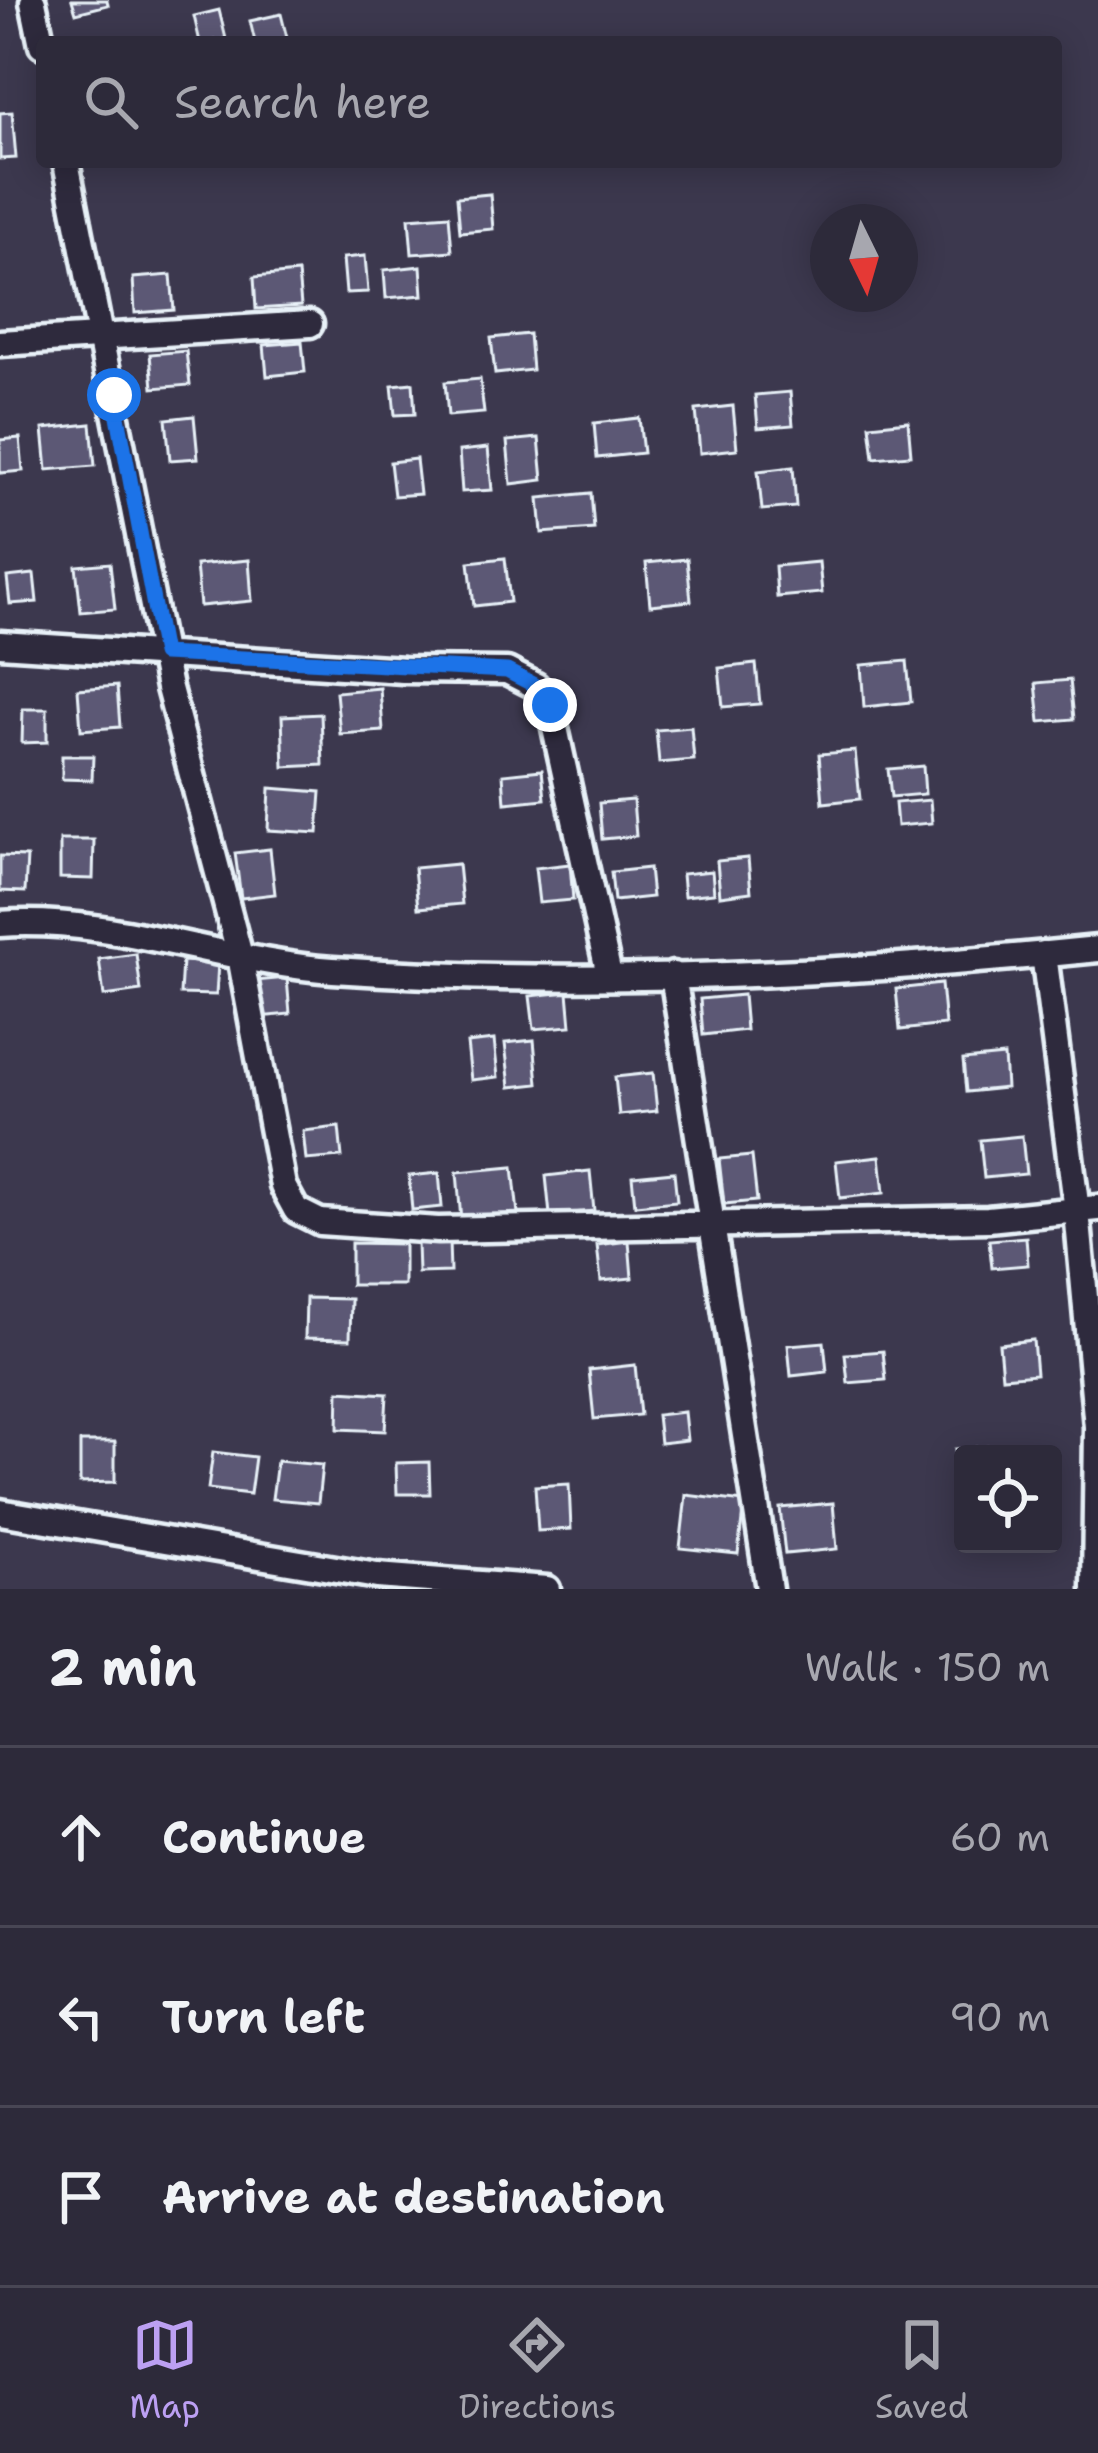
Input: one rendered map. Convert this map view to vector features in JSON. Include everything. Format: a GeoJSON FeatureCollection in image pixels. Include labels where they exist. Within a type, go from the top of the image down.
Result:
{"type":"FeatureCollection","features":[{"type":"Feature","properties":{"kind":"street"},"geometry":{"type":"LineString","coordinates":[[33,2],[40,36]]}},
{"type":"Feature","properties":{"kind":"street"},"geometry":{"type":"LineString","coordinates":[[67,168],[163,654],[240,956],[283,1186],[296,1210],[320,1222],[438,1230],[988,1220],[1088,1209]]}},
{"type":"Feature","properties":{"kind":"street"},"geometry":{"type":"LineString","coordinates":[[0,343],[310,324]]}},
{"type":"Feature","properties":{"kind":"street"},"geometry":{"type":"LineString","coordinates":[[0,644],[507,671],[536,686],[550,705],[609,975]]}},
{"type":"Feature","properties":{"kind":"street"},"geometry":{"type":"LineString","coordinates":[[0,924],[132,932],[240,956],[334,970],[811,974],[1098,949]]}},
{"type":"Feature","properties":{"kind":"street"},"geometry":{"type":"LineString","coordinates":[[1044,954],[1088,1209],[1097,1427],[1096,1589]]}},
{"type":"Feature","properties":{"kind":"street"},"geometry":{"type":"LineString","coordinates":[[674,974],[770,1589]]}},
{"type":"Feature","properties":{"kind":"street"},"geometry":{"type":"LineString","coordinates":[[0,1512],[377,1576],[547,1589]]}},
{"type":"Feature","properties":{"kind":"building"},"geometry":{"type":"Polygon","coordinates":[[[72,0],[107,0],[108,5],[76,13],[72,0]]]}},
{"type":"Feature","properties":{"kind":"building"},"geometry":{"type":"Polygon","coordinates":[[[219,10],[225,36],[199,36],[194,16],[219,10]]]}},
{"type":"Feature","properties":{"kind":"building"},"geometry":{"type":"Polygon","coordinates":[[[281,14],[286,36],[254,36],[250,21],[281,14]]]}},
{"type":"Feature","properties":{"kind":"building"},"geometry":{"type":"Polygon","coordinates":[[[12,112],[16,158],[0,159],[0,113],[12,112]]]}},
{"type":"Feature","properties":{"kind":"building"},"geometry":{"type":"Polygon","coordinates":[[[490,194],[493,229],[460,232],[457,197],[490,194]]]}},
{"type":"Feature","properties":{"kind":"building"},"geometry":{"type":"Polygon","coordinates":[[[449,215],[452,251],[412,254],[409,218],[449,215]]]}},
{"type":"Feature","properties":{"kind":"building"},"geometry":{"type":"Polygon","coordinates":[[[365,256],[368,292],[346,293],[343,258],[365,256]]]}},
{"type":"Feature","properties":{"kind":"building"},"geometry":{"type":"Polygon","coordinates":[[[421,266],[423,295],[386,298],[384,270],[421,266]]]}},
{"type":"Feature","properties":{"kind":"building"},"geometry":{"type":"Polygon","coordinates":[[[298,273],[301,306],[256,309],[254,277],[298,273]]]}},
{"type":"Feature","properties":{"kind":"building"},"geometry":{"type":"Polygon","coordinates":[[[171,275],[174,310],[135,313],[133,278],[171,275]]]}},
{"type":"Feature","properties":{"kind":"building"},"geometry":{"type":"Polygon","coordinates":[[[529,334],[532,370],[495,374],[491,338],[529,334]]]}},
{"type":"Feature","properties":{"kind":"building"},"geometry":{"type":"Polygon","coordinates":[[[302,342],[305,372],[267,376],[264,345],[302,342]]]}},
{"type":"Feature","properties":{"kind":"building"},"geometry":{"type":"Polygon","coordinates":[[[186,351],[190,385],[153,388],[150,354],[186,351]]]}},
{"type":"Feature","properties":{"kind":"building"},"geometry":{"type":"Polygon","coordinates":[[[480,379],[484,413],[448,416],[445,382],[480,379]]]}},
{"type":"Feature","properties":{"kind":"building"},"geometry":{"type":"Polygon","coordinates":[[[413,383],[415,414],[395,415],[392,385],[413,383]]]}},
{"type":"Feature","properties":{"kind":"building"},"geometry":{"type":"Polygon","coordinates":[[[790,392],[793,425],[758,428],[755,395],[790,392]]]}},
{"type":"Feature","properties":{"kind":"building"},"geometry":{"type":"Polygon","coordinates":[[[733,406],[737,449],[700,453],[696,410],[733,406]]]}},
{"type":"Feature","properties":{"kind":"building"},"geometry":{"type":"Polygon","coordinates":[[[194,416],[198,458],[170,460],[166,419],[194,416]]]}},
{"type":"Feature","properties":{"kind":"building"},"geometry":{"type":"Polygon","coordinates":[[[639,418],[643,453],[597,458],[594,423],[639,418]]]}},
{"type":"Feature","properties":{"kind":"building"},"geometry":{"type":"Polygon","coordinates":[[[908,421],[911,455],[874,458],[870,425],[908,421]]]}},
{"type":"Feature","properties":{"kind":"building"},"geometry":{"type":"Polygon","coordinates":[[[91,424],[95,466],[47,470],[43,429],[91,424]]]}},
{"type":"Feature","properties":{"kind":"building"},"geometry":{"type":"Polygon","coordinates":[[[20,438],[23,471],[0,473],[0,440],[20,438]]]}},
{"type":"Feature","properties":{"kind":"building"},"geometry":{"type":"Polygon","coordinates":[[[539,438],[543,480],[511,484],[507,441],[539,438]]]}},
{"type":"Feature","properties":{"kind":"building"},"geometry":{"type":"Polygon","coordinates":[[[488,448],[492,490],[462,492],[459,451],[488,448]]]}},
{"type":"Feature","properties":{"kind":"building"},"geometry":{"type":"Polygon","coordinates":[[[416,459],[420,494],[394,496],[390,462],[416,459]]]}},
{"type":"Feature","properties":{"kind":"building"},"geometry":{"type":"Polygon","coordinates":[[[793,467],[796,507],[762,510],[758,471],[793,467]]]}},
{"type":"Feature","properties":{"kind":"building"},"geometry":{"type":"Polygon","coordinates":[[[591,493],[594,529],[542,533],[539,498],[591,493]]]}},
{"type":"Feature","properties":{"kind":"building"},"geometry":{"type":"Polygon","coordinates":[[[505,558],[510,602],[474,606],[469,562],[505,558]]]}},
{"type":"Feature","properties":{"kind":"building"},"geometry":{"type":"Polygon","coordinates":[[[687,559],[691,601],[650,605],[646,563],[687,559]]]}},
{"type":"Feature","properties":{"kind":"building"},"geometry":{"type":"Polygon","coordinates":[[[249,560],[252,601],[200,606],[196,565],[249,560]]]}},
{"type":"Feature","properties":{"kind":"building"},"geometry":{"type":"Polygon","coordinates":[[[819,562],[822,593],[777,597],[775,566],[819,562]]]}},
{"type":"Feature","properties":{"kind":"building"},"geometry":{"type":"Polygon","coordinates":[[[110,563],[115,609],[81,612],[76,566],[110,563]]]}},
{"type":"Feature","properties":{"kind":"building"},"geometry":{"type":"Polygon","coordinates":[[[34,574],[37,602],[10,604],[7,577],[34,574]]]}},
{"type":"Feature","properties":{"kind":"building"},"geometry":{"type":"Polygon","coordinates":[[[907,661],[911,702],[864,707],[861,665],[907,661]]]}},
{"type":"Feature","properties":{"kind":"building"},"geometry":{"type":"Polygon","coordinates":[[[756,664],[760,704],[723,707],[719,668],[756,664]]]}},
{"type":"Feature","properties":{"kind":"building"},"geometry":{"type":"Polygon","coordinates":[[[1070,680],[1074,719],[1040,722],[1036,683],[1070,680]]]}},
{"type":"Feature","properties":{"kind":"building"},"geometry":{"type":"Polygon","coordinates":[[[117,686],[120,727],[81,730],[78,689],[117,686]]]}},
{"type":"Feature","properties":{"kind":"building"},"geometry":{"type":"Polygon","coordinates":[[[380,688],[383,731],[340,734],[336,692],[380,688]]]}},
{"type":"Feature","properties":{"kind":"building"},"geometry":{"type":"Polygon","coordinates":[[[23,709],[47,709],[47,742],[22,743],[23,709]]]}},
{"type":"Feature","properties":{"kind":"building"},"geometry":{"type":"Polygon","coordinates":[[[321,714],[323,765],[284,767],[282,716],[321,714]]]}},
{"type":"Feature","properties":{"kind":"building"},"geometry":{"type":"Polygon","coordinates":[[[691,727],[694,760],[659,763],[656,730],[691,727]]]}},
{"type":"Feature","properties":{"kind":"building"},"geometry":{"type":"Polygon","coordinates":[[[855,751],[860,799],[823,803],[819,754],[855,751]]]}},
{"type":"Feature","properties":{"kind":"building"},"geometry":{"type":"Polygon","coordinates":[[[62,756],[93,756],[92,780],[62,779],[62,756]]]}},
{"type":"Feature","properties":{"kind":"building"},"geometry":{"type":"Polygon","coordinates":[[[923,766],[925,794],[891,797],[888,769],[923,766]]]}},
{"type":"Feature","properties":{"kind":"building"},"geometry":{"type":"Polygon","coordinates":[[[542,770],[545,799],[505,803],[503,774],[542,770]]]}},
{"type":"Feature","properties":{"kind":"building"},"geometry":{"type":"Polygon","coordinates":[[[270,788],[321,792],[318,833],[268,830],[270,788]]]}},
{"type":"Feature","properties":{"kind":"building"},"geometry":{"type":"Polygon","coordinates":[[[633,800],[636,836],[602,839],[599,803],[633,800]]]}},
{"type":"Feature","properties":{"kind":"building"},"geometry":{"type":"Polygon","coordinates":[[[930,800],[932,823],[897,826],[895,803],[930,800]]]}},
{"type":"Feature","properties":{"kind":"building"},"geometry":{"type":"Polygon","coordinates":[[[60,840],[94,840],[93,879],[60,878],[60,840]]]}},
{"type":"Feature","properties":{"kind":"building"},"geometry":{"type":"Polygon","coordinates":[[[270,849],[275,894],[241,898],[235,853],[270,849]]]}},
{"type":"Feature","properties":{"kind":"building"},"geometry":{"type":"Polygon","coordinates":[[[0,856],[27,857],[25,892],[0,891],[0,856]]]}},
{"type":"Feature","properties":{"kind":"building"},"geometry":{"type":"Polygon","coordinates":[[[748,858],[751,892],[720,896],[717,861],[748,858]]]}},
{"type":"Feature","properties":{"kind":"building"},"geometry":{"type":"Polygon","coordinates":[[[458,864],[462,904],[418,908],[414,868],[458,864]]]}},
{"type":"Feature","properties":{"kind":"building"},"geometry":{"type":"Polygon","coordinates":[[[570,864],[573,900],[539,903],[535,868],[570,864]]]}},
{"type":"Feature","properties":{"kind":"building"},"geometry":{"type":"Polygon","coordinates":[[[649,868],[652,897],[614,901],[611,872],[649,868]]]}},
{"type":"Feature","properties":{"kind":"building"},"geometry":{"type":"Polygon","coordinates":[[[712,871],[714,893],[684,896],[682,874],[712,871]]]}},
{"type":"Feature","properties":{"kind":"building"},"geometry":{"type":"Polygon","coordinates":[[[136,954],[141,991],[104,996],[99,959],[136,954]]]}},
{"type":"Feature","properties":{"kind":"building"},"geometry":{"type":"Polygon","coordinates":[[[182,961],[218,963],[216,995],[180,994],[182,961]]]}},
{"type":"Feature","properties":{"kind":"building"},"geometry":{"type":"Polygon","coordinates":[[[287,978],[290,1014],[258,1017],[255,981],[287,978]]]}},
{"type":"Feature","properties":{"kind":"building"},"geometry":{"type":"Polygon","coordinates":[[[941,984],[945,1025],[900,1030],[896,989],[941,984]]]}},
{"type":"Feature","properties":{"kind":"building"},"geometry":{"type":"Polygon","coordinates":[[[568,992],[571,1026],[534,1029],[530,996],[568,992]]]}},
{"type":"Feature","properties":{"kind":"building"},"geometry":{"type":"Polygon","coordinates":[[[743,995],[746,1030],[703,1035],[700,999],[743,995]]]}},
{"type":"Feature","properties":{"kind":"building"},"geometry":{"type":"Polygon","coordinates":[[[494,1040],[498,1077],[471,1080],[467,1043],[494,1040]]]}},
{"type":"Feature","properties":{"kind":"building"},"geometry":{"type":"Polygon","coordinates":[[[534,1040],[538,1084],[510,1087],[505,1043],[534,1040]]]}},
{"type":"Feature","properties":{"kind":"building"},"geometry":{"type":"Polygon","coordinates":[[[1004,1056],[1006,1088],[966,1092],[963,1060],[1004,1056]]]}},
{"type":"Feature","properties":{"kind":"building"},"geometry":{"type":"Polygon","coordinates":[[[653,1073],[657,1111],[619,1115],[615,1077],[653,1073]]]}},
{"type":"Feature","properties":{"kind":"building"},"geometry":{"type":"Polygon","coordinates":[[[339,1127],[342,1157],[306,1160],[303,1131],[339,1127]]]}},
{"type":"Feature","properties":{"kind":"building"},"geometry":{"type":"Polygon","coordinates":[[[1022,1136],[1026,1174],[984,1178],[980,1140],[1022,1136]]]}},
{"type":"Feature","properties":{"kind":"building"},"geometry":{"type":"Polygon","coordinates":[[[752,1156],[757,1201],[724,1204],[719,1159],[752,1156]]]}},
{"type":"Feature","properties":{"kind":"building"},"geometry":{"type":"Polygon","coordinates":[[[880,1156],[884,1193],[840,1198],[836,1161],[880,1156]]]}},
{"type":"Feature","properties":{"kind":"building"},"geometry":{"type":"Polygon","coordinates":[[[513,1167],[518,1214],[461,1220],[457,1172],[513,1167]]]}},
{"type":"Feature","properties":{"kind":"building"},"geometry":{"type":"Polygon","coordinates":[[[590,1171],[594,1211],[550,1215],[546,1176],[590,1171]]]}},
{"type":"Feature","properties":{"kind":"building"},"geometry":{"type":"Polygon","coordinates":[[[674,1172],[677,1201],[635,1205],[632,1176],[674,1172]]]}},
{"type":"Feature","properties":{"kind":"building"},"geometry":{"type":"Polygon","coordinates":[[[439,1173],[442,1207],[412,1210],[409,1176],[439,1173]]]}},
{"type":"Feature","properties":{"kind":"building"},"geometry":{"type":"Polygon","coordinates":[[[1026,1237],[1028,1265],[992,1268],[989,1240],[1026,1237]]]}},
{"type":"Feature","properties":{"kind":"building"},"geometry":{"type":"Polygon","coordinates":[[[449,1241],[450,1272],[418,1273],[417,1243],[449,1241]]]}},
{"type":"Feature","properties":{"kind":"building"},"geometry":{"type":"Polygon","coordinates":[[[629,1241],[632,1278],[601,1281],[597,1245],[629,1241]]]}},
{"type":"Feature","properties":{"kind":"building"},"geometry":{"type":"Polygon","coordinates":[[[351,1243],[404,1244],[404,1285],[351,1285],[351,1243]]]}},
{"type":"Feature","properties":{"kind":"building"},"geometry":{"type":"Polygon","coordinates":[[[306,1298],[351,1299],[350,1339],[305,1338],[306,1298]]]}},
{"type":"Feature","properties":{"kind":"building"},"geometry":{"type":"Polygon","coordinates":[[[1033,1340],[1036,1374],[1002,1377],[999,1344],[1033,1340]]]}},
{"type":"Feature","properties":{"kind":"building"},"geometry":{"type":"Polygon","coordinates":[[[824,1342],[827,1372],[791,1376],[788,1345],[824,1342]]]}},
{"type":"Feature","properties":{"kind":"building"},"geometry":{"type":"Polygon","coordinates":[[[883,1351],[886,1380],[848,1383],[845,1354],[883,1351]]]}},
{"type":"Feature","properties":{"kind":"building"},"geometry":{"type":"Polygon","coordinates":[[[635,1365],[640,1415],[594,1419],[589,1370],[635,1365]]]}},
{"type":"Feature","properties":{"kind":"building"},"geometry":{"type":"Polygon","coordinates":[[[339,1391],[387,1394],[385,1431],[338,1429],[339,1391]]]}},
{"type":"Feature","properties":{"kind":"building"},"geometry":{"type":"Polygon","coordinates":[[[684,1412],[687,1440],[660,1443],[657,1415],[684,1412]]]}},
{"type":"Feature","properties":{"kind":"building"},"geometry":{"type":"Polygon","coordinates":[[[80,1442],[115,1442],[115,1482],[80,1483],[80,1442]]]}},
{"type":"Feature","properties":{"kind":"building"},"geometry":{"type":"Polygon","coordinates":[[[213,1452],[255,1457],[250,1494],[208,1489],[213,1452]]]}},
{"type":"Feature","properties":{"kind":"building"},"geometry":{"type":"Polygon","coordinates":[[[277,1461],[322,1465],[318,1503],[272,1499],[277,1461]]]}},
{"type":"Feature","properties":{"kind":"building"},"geometry":{"type":"Polygon","coordinates":[[[429,1462],[430,1494],[397,1494],[396,1463],[429,1462]]]}},
{"type":"Feature","properties":{"kind":"building"},"geometry":{"type":"Polygon","coordinates":[[[569,1484],[571,1529],[538,1531],[535,1486],[569,1484]]]}},
{"type":"Feature","properties":{"kind":"building"},"geometry":{"type":"Polygon","coordinates":[[[686,1495],[744,1502],[738,1554],[680,1548],[686,1495]]]}},
{"type":"Feature","properties":{"kind":"building"},"geometry":{"type":"Polygon","coordinates":[[[833,1503],[837,1549],[785,1554],[780,1508],[833,1503]]]}},
{"type":"Feature","properties":{"kind":"route"},"geometry":{"type":"LineString","coordinates":[[114,395],[163,654],[403,670],[507,671],[536,686],[550,705]]}}]}
